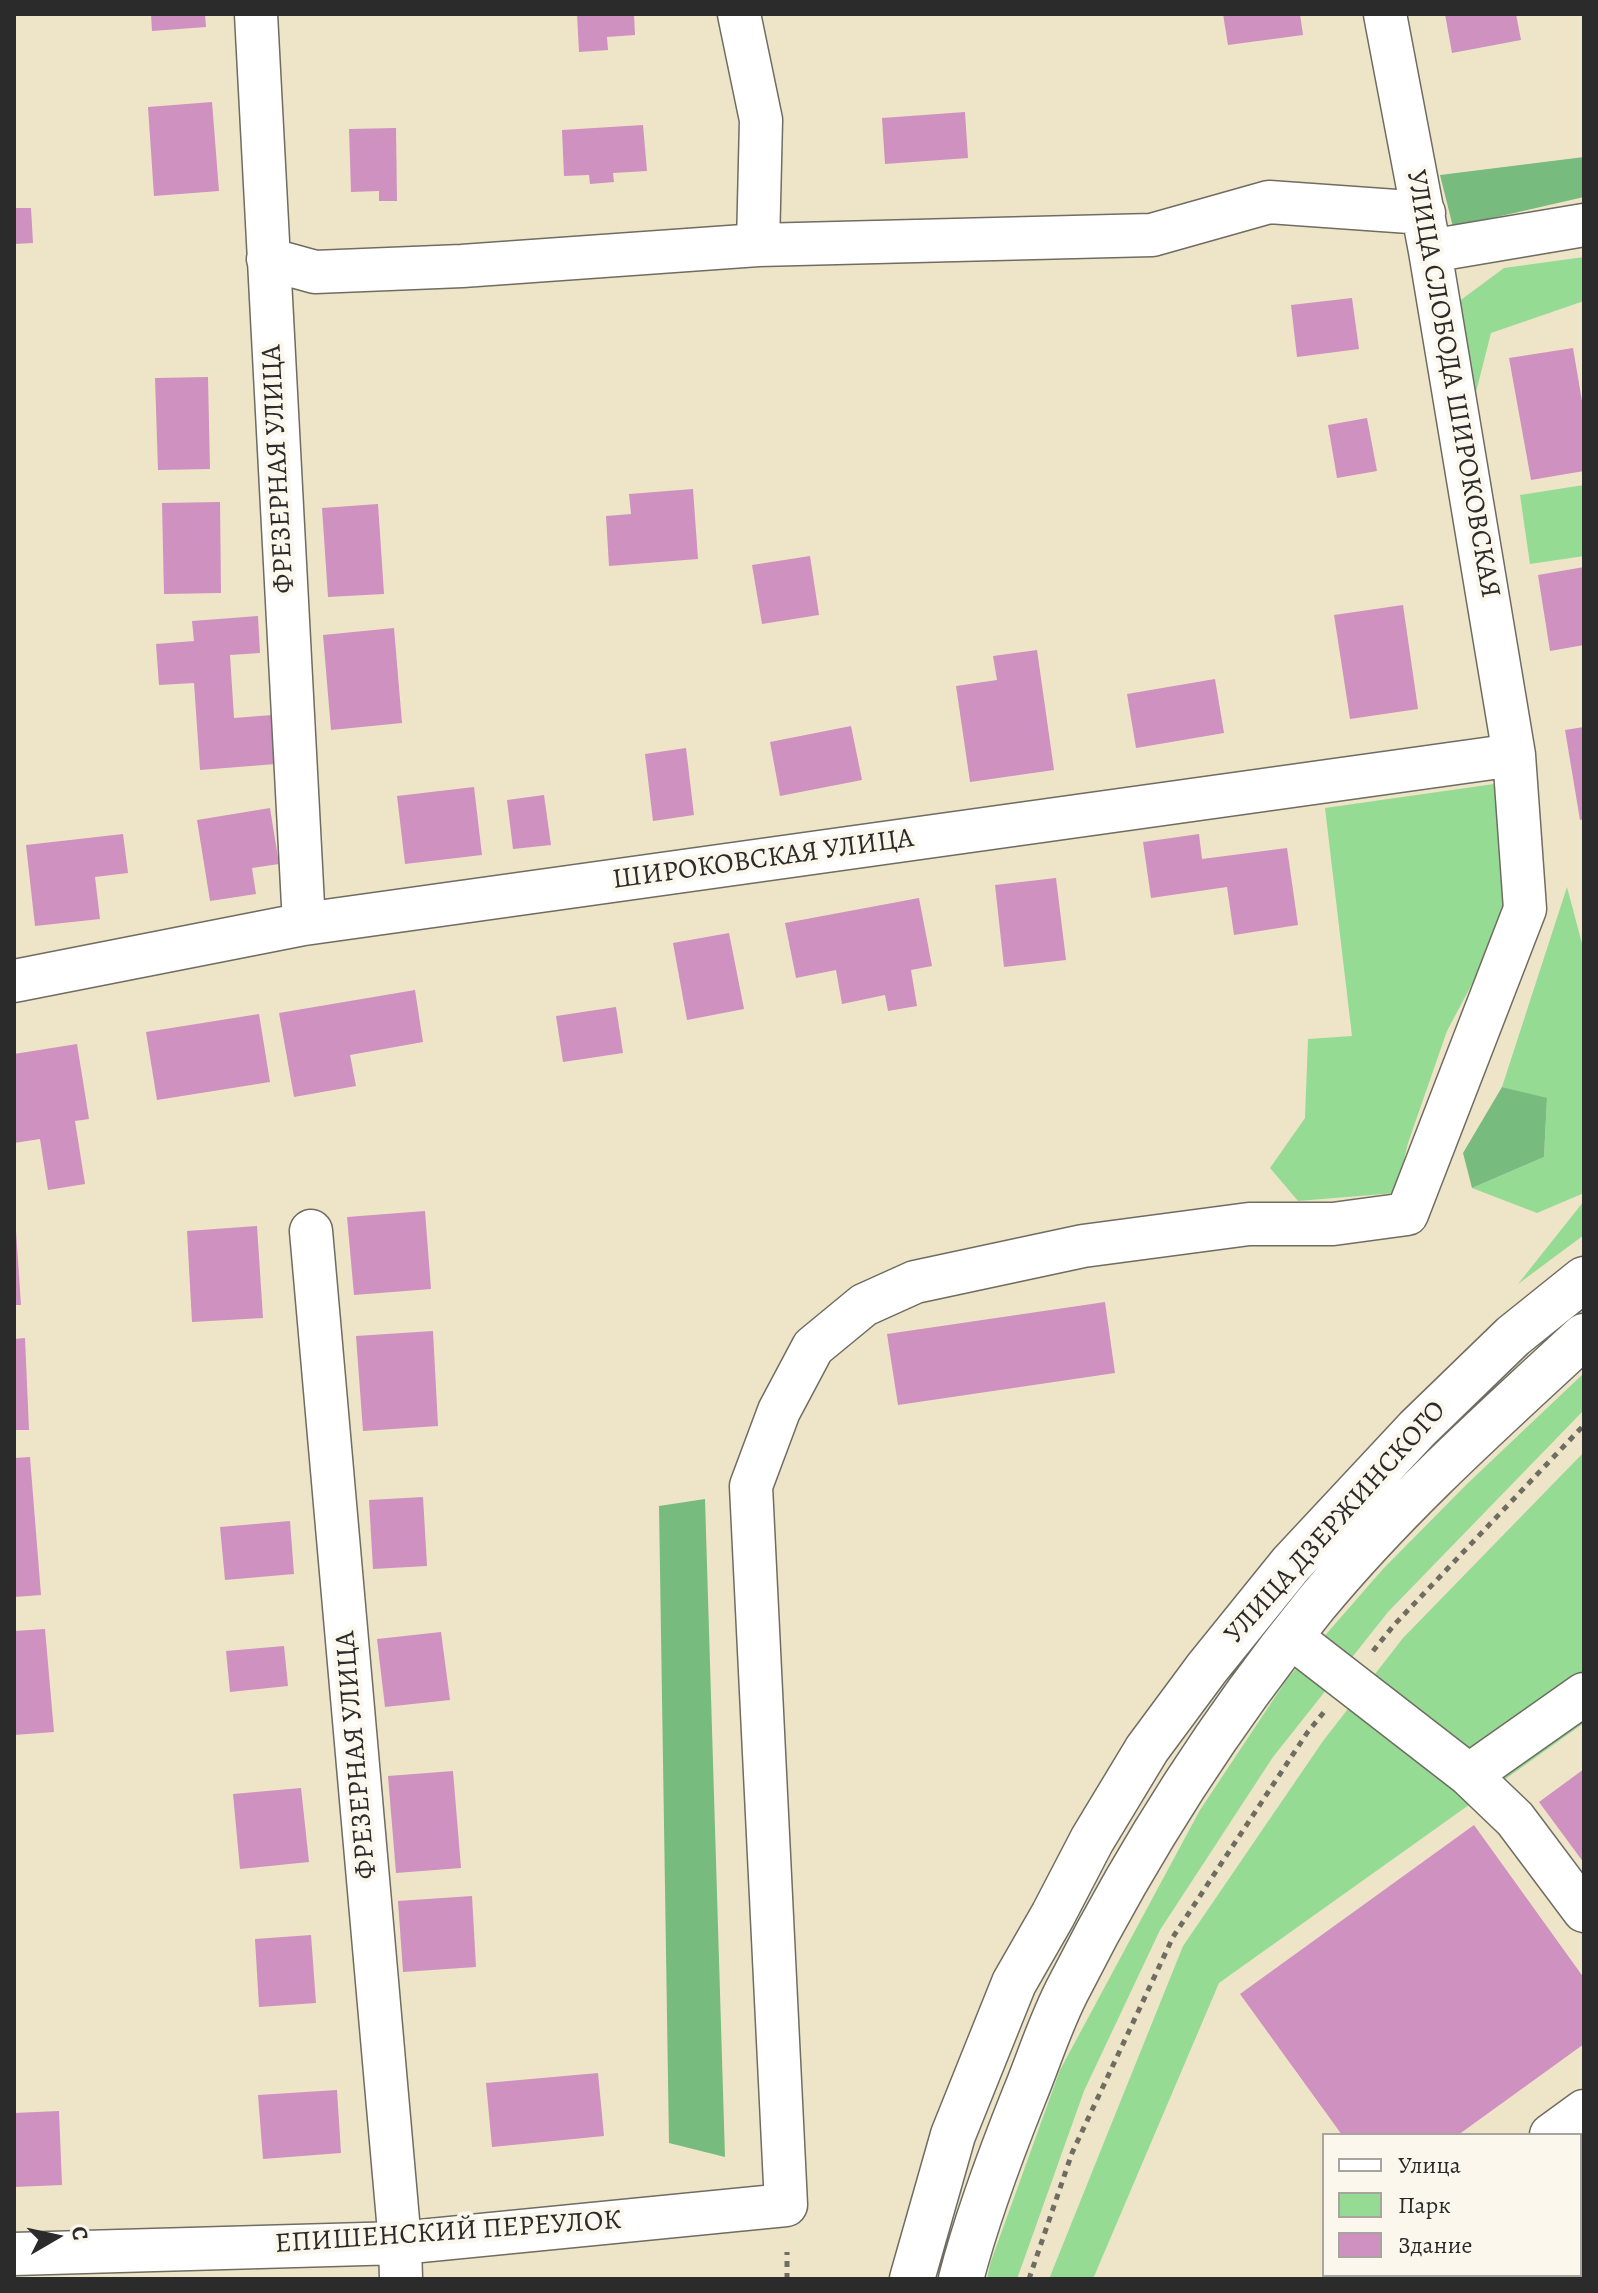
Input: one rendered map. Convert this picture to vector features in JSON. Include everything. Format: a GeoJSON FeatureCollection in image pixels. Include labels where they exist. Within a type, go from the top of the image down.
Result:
{"type":"FeatureCollection","features":[{"type":"Feature","properties":{"kind":"highway","name":"УЛИЦА ДЗЕРЖИНСКОГО"},"geometry":{"type":"LineString","coordinates":[[912,2279],[953,2135],[1014,1983],[1092,1840],[1147,1749],[1207,1668],[1302,1553],[1427,1418],[1513,1336],[1584,1279]]}},
{"type":"Feature","properties":{"kind":"highway","name":"УЛИЦА ДЗЕРЖИНСКОГО"},"geometry":{"type":"LineString","coordinates":[[961,2279],[1009,2133],[1068,1987],[1146,1846],[1243,1698],[1317,1603],[1447,1462],[1584,1336]]}},
{"type":"Feature","properties":{"kind":"street","name":"ФРЕЗЕРНАЯ УЛИЦА"},"geometry":{"type":"LineString","coordinates":[[256,14],[304,924]]}},
{"type":"Feature","properties":{"kind":"street"},"geometry":{"type":"LineString","coordinates":[[739,14],[761,120],[758,245]]}},
{"type":"Feature","properties":{"kind":"street","name":"УЛИЦА СЛОБОДА ШИРОКОВСКАЯ"},"geometry":{"type":"LineString","coordinates":[[786,2205],[751,1486],[779,1411],[813,1347],[864,1305],[915,1282],[1083,1246],[1249,1224],[1333,1224],[1407,1214],[1525,909],[1514,755],[1427,232],[1385,14]]}},
{"type":"Feature","properties":{"kind":"street"},"geometry":{"type":"LineString","coordinates":[[268,259],[315,272],[462,266],[758,245],[1152,235],[1269,202],[1427,232],[1584,225]]}},
{"type":"Feature","properties":{"kind":"street","name":"ШИРОКОВСКАЯ УЛИЦА"},"geometry":{"type":"LineString","coordinates":[[14,981],[304,924],[1514,755]]}},
{"type":"Feature","properties":{"kind":"street","name":"ФРЕЗЕРНАЯ УЛИЦА"},"geometry":{"type":"LineString","coordinates":[[311,1231],[400,2261]]}},
{"type":"Feature","properties":{"kind":"street"},"geometry":{"type":"LineString","coordinates":[[1291,1637],[1469,1775],[1515,1819],[1584,1911]]}},
{"type":"Feature","properties":{"kind":"street"},"geometry":{"type":"LineString","coordinates":[[1469,1775],[1584,1694]]}},
{"type":"Feature","properties":{"kind":"street"},"geometry":{"type":"LineString","coordinates":[[1554,2133],[1584,2111]]}},
{"type":"Feature","properties":{"kind":"street","name":"ЕПИШЕНСКИЙ ПЕРЕУЛОК"},"geometry":{"type":"LineString","coordinates":[[14,2254],[400,2261],[786,2205]]}},
{"type":"Feature","properties":{"kind":"path"},"geometry":{"type":"LineString","coordinates":[[1029,2279],[1072,2153],[1173,1937],[1307,1733],[1348,1681],[1394,1625],[1584,1425]]}},
{"type":"Feature","properties":{"kind":"path"},"geometry":{"type":"LineString","coordinates":[[787,2252],[787,2279]]}},
{"type":"Feature","properties":{"kind":"green space"},"geometry":{"type":"Polygon","coordinates":[[[1584,157],[1584,197],[1453,227],[1440,175],[1584,157]]]}},
{"type":"Feature","properties":{"kind":"green space"},"geometry":{"type":"Polygon","coordinates":[[[1584,257],[1584,301],[1491,333],[1472,408],[1454,305],[1504,268],[1584,257]]]}},
{"type":"Feature","properties":{"kind":"green space"},"geometry":{"type":"Polygon","coordinates":[[[1584,485],[1584,556],[1530,564],[1520,495],[1584,485]]]}},
{"type":"Feature","properties":{"kind":"green space"},"geometry":{"type":"Polygon","coordinates":[[[1494,784],[1510,886],[1483,963],[1447,1031],[1408,1143],[1396,1193],[1298,1201],[1270,1168],[1305,1118],[1308,1039],[1352,1036],[1325,808],[1494,784]]]}},
{"type":"Feature","properties":{"kind":"green space"},"geometry":{"type":"Polygon","coordinates":[[[1567,887],[1584,951],[1584,1193],[1537,1213],[1472,1188],[1544,1157],[1547,1099],[1502,1087],[1567,887]]]}},
{"type":"Feature","properties":{"kind":"green space"},"geometry":{"type":"Polygon","coordinates":[[[1502,1087],[1547,1098],[1544,1157],[1472,1188],[1463,1153],[1502,1087]]]}},
{"type":"Feature","properties":{"kind":"green space"},"geometry":{"type":"Polygon","coordinates":[[[1584,1201],[1584,1235],[1518,1284],[1584,1201]]]}},
{"type":"Feature","properties":{"kind":"green space"},"geometry":{"type":"Polygon","coordinates":[[[1584,1373],[1584,1410],[1388,1612],[1273,1757],[1160,1930],[1084,2091],[1017,2279],[987,2279],[1060,2070],[1200,1810],[1287,1679],[1383,1569],[1584,1373]]]}},
{"type":"Feature","properties":{"kind":"green space"},"geometry":{"type":"Polygon","coordinates":[[[1584,1452],[1584,1723],[1219,1983],[1093,2279],[1049,2279],[1183,1946],[1323,1741],[1403,1638],[1584,1452]]]}},
{"type":"Feature","properties":{"kind":"green space"},"geometry":{"type":"Polygon","coordinates":[[[705,1499],[725,2157],[669,2143],[659,1506],[705,1499]]]}},
{"type":"Feature","properties":{"kind":"building"},"geometry":{"type":"Polygon","coordinates":[[[151,14],[205,14],[206,27],[152,31],[151,14]]]}},
{"type":"Feature","properties":{"kind":"building"},"geometry":{"type":"Polygon","coordinates":[[[577,14],[634,14],[635,35],[607,37],[608,50],[579,52],[577,14]]]}},
{"type":"Feature","properties":{"kind":"building"},"geometry":{"type":"Polygon","coordinates":[[[1223,14],[1300,14],[1303,35],[1228,45],[1223,14]]]}},
{"type":"Feature","properties":{"kind":"building"},"geometry":{"type":"Polygon","coordinates":[[[1445,14],[1516,14],[1521,40],[1452,53],[1445,14]]]}},
{"type":"Feature","properties":{"kind":"building"},"geometry":{"type":"Polygon","coordinates":[[[212,102],[219,191],[154,196],[148,107],[212,102]]]}},
{"type":"Feature","properties":{"kind":"building"},"geometry":{"type":"Polygon","coordinates":[[[965,112],[968,158],[885,164],[882,118],[965,112]]]}},
{"type":"Feature","properties":{"kind":"building"},"geometry":{"type":"Polygon","coordinates":[[[643,125],[647,171],[613,173],[614,182],[590,184],[589,175],[564,176],[562,130],[643,125]]]}},
{"type":"Feature","properties":{"kind":"building"},"geometry":{"type":"Polygon","coordinates":[[[396,128],[397,201],[379,201],[379,191],[351,192],[349,129],[396,128]]]}},
{"type":"Feature","properties":{"kind":"building"},"geometry":{"type":"Polygon","coordinates":[[[14,208],[31,208],[33,243],[14,244],[14,208]]]}},
{"type":"Feature","properties":{"kind":"building"},"geometry":{"type":"Polygon","coordinates":[[[1352,298],[1359,349],[1297,357],[1291,305],[1352,298]]]}},
{"type":"Feature","properties":{"kind":"building"},"geometry":{"type":"Polygon","coordinates":[[[1573,348],[1584,413],[1584,471],[1531,480],[1509,358],[1573,348]]]}},
{"type":"Feature","properties":{"kind":"building"},"geometry":{"type":"Polygon","coordinates":[[[208,377],[210,469],[158,470],[155,378],[208,377]]]}},
{"type":"Feature","properties":{"kind":"building"},"geometry":{"type":"Polygon","coordinates":[[[1367,418],[1377,471],[1337,478],[1328,425],[1367,418]]]}},
{"type":"Feature","properties":{"kind":"building"},"geometry":{"type":"Polygon","coordinates":[[[693,489],[698,559],[609,566],[606,516],[631,514],[629,494],[693,489]]]}},
{"type":"Feature","properties":{"kind":"building"},"geometry":{"type":"Polygon","coordinates":[[[220,502],[221,593],[164,594],[162,503],[220,502]]]}},
{"type":"Feature","properties":{"kind":"building"},"geometry":{"type":"Polygon","coordinates":[[[378,504],[384,594],[328,597],[322,508],[378,504]]]}},
{"type":"Feature","properties":{"kind":"building"},"geometry":{"type":"Polygon","coordinates":[[[810,556],[819,615],[762,624],[752,565],[810,556]]]}},
{"type":"Feature","properties":{"kind":"building"},"geometry":{"type":"Polygon","coordinates":[[[1584,567],[1584,645],[1550,651],[1538,575],[1584,567]]]}},
{"type":"Feature","properties":{"kind":"building"},"geometry":{"type":"Polygon","coordinates":[[[1403,605],[1418,709],[1350,719],[1334,615],[1403,605]]]}},
{"type":"Feature","properties":{"kind":"building"},"geometry":{"type":"Polygon","coordinates":[[[258,616],[260,653],[230,655],[234,718],[272,715],[276,764],[200,770],[194,683],[159,685],[156,644],[194,641],[192,621],[258,616]]]}},
{"type":"Feature","properties":{"kind":"building"},"geometry":{"type":"Polygon","coordinates":[[[394,628],[402,723],[331,730],[323,635],[394,628]]]}},
{"type":"Feature","properties":{"kind":"building"},"geometry":{"type":"Polygon","coordinates":[[[1037,650],[1054,770],[970,782],[956,686],[997,680],[993,656],[1037,650]]]}},
{"type":"Feature","properties":{"kind":"building"},"geometry":{"type":"Polygon","coordinates":[[[1215,679],[1224,733],[1136,748],[1127,694],[1215,679]]]}},
{"type":"Feature","properties":{"kind":"building"},"geometry":{"type":"Polygon","coordinates":[[[851,726],[862,780],[780,796],[770,742],[851,726]]]}},
{"type":"Feature","properties":{"kind":"building"},"geometry":{"type":"Polygon","coordinates":[[[1584,727],[1584,819],[1580,820],[1565,730],[1584,727]]]}},
{"type":"Feature","properties":{"kind":"building"},"geometry":{"type":"Polygon","coordinates":[[[686,748],[694,815],[653,821],[645,754],[686,748]]]}},
{"type":"Feature","properties":{"kind":"building"},"geometry":{"type":"Polygon","coordinates":[[[474,787],[482,855],[405,864],[397,796],[474,787]]]}},
{"type":"Feature","properties":{"kind":"building"},"geometry":{"type":"Polygon","coordinates":[[[544,795],[551,845],[513,849],[507,800],[544,795]]]}},
{"type":"Feature","properties":{"kind":"building"},"geometry":{"type":"Polygon","coordinates":[[[270,808],[279,864],[252,868],[256,894],[210,901],[197,820],[270,808]]]}},
{"type":"Feature","properties":{"kind":"building"},"geometry":{"type":"Polygon","coordinates":[[[123,834],[128,873],[95,877],[100,919],[35,926],[26,845],[123,834]]]}},
{"type":"Feature","properties":{"kind":"building"},"geometry":{"type":"Polygon","coordinates":[[[1199,834],[1202,859],[1287,848],[1298,925],[1234,935],[1227,887],[1151,898],[1143,842],[1199,834]]]}},
{"type":"Feature","properties":{"kind":"building"},"geometry":{"type":"Polygon","coordinates":[[[1056,878],[1066,960],[1004,967],[995,885],[1056,878]]]}},
{"type":"Feature","properties":{"kind":"building"},"geometry":{"type":"Polygon","coordinates":[[[919,898],[932,966],[911,970],[917,1006],[888,1011],[885,995],[842,1004],[836,970],[796,978],[785,923],[919,898]]]}},
{"type":"Feature","properties":{"kind":"building"},"geometry":{"type":"Polygon","coordinates":[[[729,933],[744,1009],[687,1020],[673,943],[729,933]]]}},
{"type":"Feature","properties":{"kind":"building"},"geometry":{"type":"Polygon","coordinates":[[[415,990],[423,1042],[350,1055],[356,1086],[294,1097],[279,1013],[415,990]]]}},
{"type":"Feature","properties":{"kind":"building"},"geometry":{"type":"Polygon","coordinates":[[[616,1007],[623,1053],[563,1062],[556,1016],[616,1007]]]}},
{"type":"Feature","properties":{"kind":"building"},"geometry":{"type":"Polygon","coordinates":[[[259,1014],[270,1082],[157,1100],[146,1032],[259,1014]]]}},
{"type":"Feature","properties":{"kind":"building"},"geometry":{"type":"Polygon","coordinates":[[[77,1044],[89,1119],[75,1121],[85,1184],[48,1190],[40,1139],[14,1143],[14,1054],[77,1044]]]}},
{"type":"Feature","properties":{"kind":"building"},"geometry":{"type":"Polygon","coordinates":[[[425,1211],[431,1289],[354,1295],[347,1217],[425,1211]]]}},
{"type":"Feature","properties":{"kind":"building"},"geometry":{"type":"Polygon","coordinates":[[[257,1226],[263,1318],[192,1322],[187,1231],[257,1226]]]}},
{"type":"Feature","properties":{"kind":"building"},"geometry":{"type":"Polygon","coordinates":[[[16,1231],[21,1305],[14,1305],[16,1231]]]}},
{"type":"Feature","properties":{"kind":"building"},"geometry":{"type":"Polygon","coordinates":[[[1105,1302],[1115,1373],[898,1405],[887,1334],[1105,1302]]]}},
{"type":"Feature","properties":{"kind":"building"},"geometry":{"type":"Polygon","coordinates":[[[433,1331],[438,1426],[363,1431],[356,1336],[433,1331]]]}},
{"type":"Feature","properties":{"kind":"building"},"geometry":{"type":"Polygon","coordinates":[[[25,1338],[29,1430],[14,1430],[14,1339],[25,1338]]]}},
{"type":"Feature","properties":{"kind":"building"},"geometry":{"type":"Polygon","coordinates":[[[30,1457],[41,1595],[14,1597],[14,1458],[30,1457]]]}},
{"type":"Feature","properties":{"kind":"building"},"geometry":{"type":"Polygon","coordinates":[[[423,1497],[427,1566],[373,1569],[369,1500],[423,1497]]]}},
{"type":"Feature","properties":{"kind":"building"},"geometry":{"type":"Polygon","coordinates":[[[290,1521],[294,1574],[225,1580],[220,1527],[290,1521]]]}},
{"type":"Feature","properties":{"kind":"building"},"geometry":{"type":"Polygon","coordinates":[[[45,1629],[54,1732],[14,1735],[14,1631],[45,1629]]]}},
{"type":"Feature","properties":{"kind":"building"},"geometry":{"type":"Polygon","coordinates":[[[441,1632],[450,1700],[385,1707],[377,1639],[441,1632]]]}},
{"type":"Feature","properties":{"kind":"building"},"geometry":{"type":"Polygon","coordinates":[[[284,1646],[288,1686],[230,1692],[226,1651],[284,1646]]]}},
{"type":"Feature","properties":{"kind":"building"},"geometry":{"type":"Polygon","coordinates":[[[1584,1769],[1584,1863],[1539,1802],[1584,1769]]]}},
{"type":"Feature","properties":{"kind":"building"},"geometry":{"type":"Polygon","coordinates":[[[453,1771],[461,1868],[396,1873],[388,1776],[453,1771]]]}},
{"type":"Feature","properties":{"kind":"building"},"geometry":{"type":"Polygon","coordinates":[[[301,1788],[309,1862],[240,1869],[233,1794],[301,1788]]]}},
{"type":"Feature","properties":{"kind":"building"},"geometry":{"type":"Polygon","coordinates":[[[1474,1825],[1584,1978],[1584,2044],[1461,2133],[1341,2133],[1240,1994],[1474,1825]]]}},
{"type":"Feature","properties":{"kind":"building"},"geometry":{"type":"Polygon","coordinates":[[[472,1896],[476,1967],[403,1972],[398,1901],[472,1896]]]}},
{"type":"Feature","properties":{"kind":"building"},"geometry":{"type":"Polygon","coordinates":[[[311,1935],[316,2003],[259,2007],[255,1939],[311,1935]]]}},
{"type":"Feature","properties":{"kind":"building"},"geometry":{"type":"Polygon","coordinates":[[[598,2073],[604,2136],[492,2147],[486,2083],[598,2073]]]}},
{"type":"Feature","properties":{"kind":"building"},"geometry":{"type":"Polygon","coordinates":[[[337,2090],[341,2153],[263,2159],[258,2095],[337,2090]]]}},
{"type":"Feature","properties":{"kind":"building"},"geometry":{"type":"Polygon","coordinates":[[[59,2111],[62,2185],[14,2187],[14,2113],[59,2111]]]}}]}
